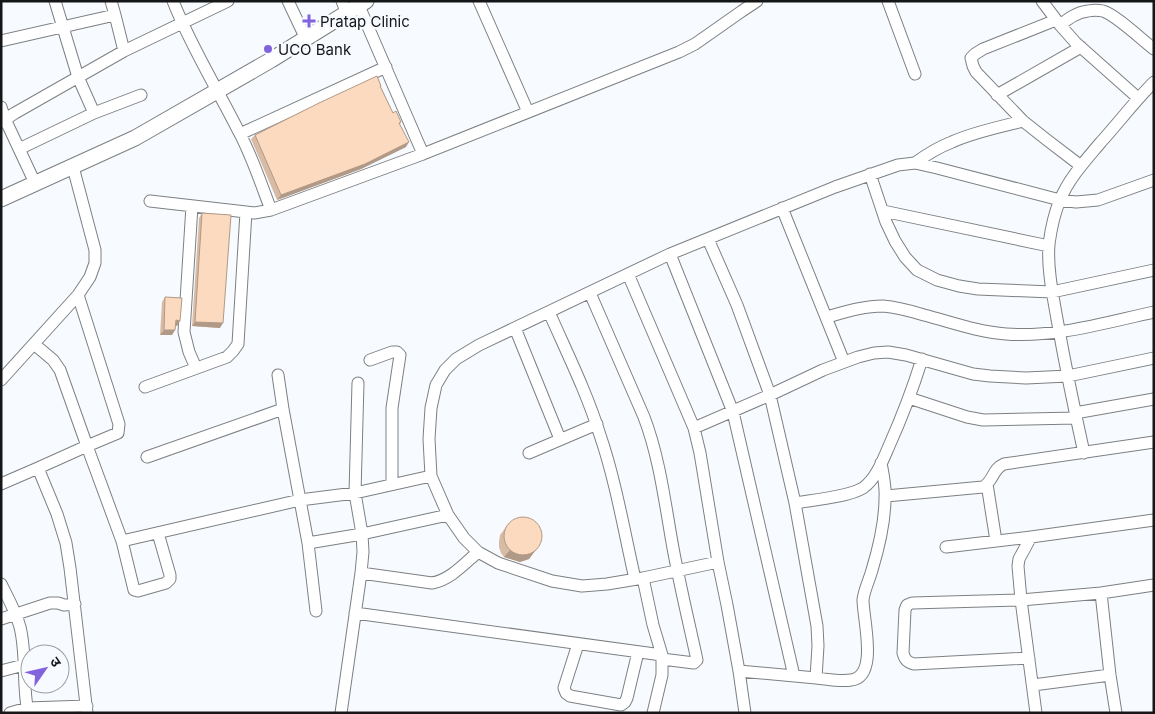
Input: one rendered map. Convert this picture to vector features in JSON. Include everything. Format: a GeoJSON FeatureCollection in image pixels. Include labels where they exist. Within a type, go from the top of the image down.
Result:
{"type":"FeatureCollection","features":[{"type":"Feature","properties":{"kind":"street"},"geometry":{"type":"LineString","coordinates":[[55,1],[78,77],[94,113]]}},
{"type":"Feature","properties":{"kind":"street"},"geometry":{"type":"LineString","coordinates":[[111,1],[124,51]]}},
{"type":"Feature","properties":{"kind":"street"},"geometry":{"type":"LineString","coordinates":[[173,1],[182,24],[240,134],[271,210]]}},
{"type":"Feature","properties":{"kind":"street"},"geometry":{"type":"LineString","coordinates":[[3,121],[124,51],[228,1]]}},
{"type":"Feature","properties":{"kind":"street"},"geometry":{"type":"LineString","coordinates":[[288,1],[306,39]]}},
{"type":"Feature","properties":{"kind":"street"},"geometry":{"type":"LineString","coordinates":[[479,1],[528,112]]}},
{"type":"Feature","properties":{"kind":"street"},"geometry":{"type":"LineString","coordinates":[[150,201],[254,213],[271,210],[423,154],[679,52],[696,44],[757,1]]}},
{"type":"Feature","properties":{"kind":"street"},"geometry":{"type":"LineString","coordinates":[[888,1],[915,74]]}},
{"type":"Feature","properties":{"kind":"street"},"geometry":{"type":"LineString","coordinates":[[1042,1],[1081,47],[1138,98]]}},
{"type":"Feature","properties":{"kind":"street"},"geometry":{"type":"LineString","coordinates":[[1,199],[135,138],[306,39],[354,6],[386,67],[423,154]]}},
{"type":"Feature","properties":{"kind":"street"},"geometry":{"type":"LineString","coordinates":[[1081,166],[1023,121],[976,72],[971,58],[983,49],[1086,11],[1094,10],[1104,11],[1113,16],[1154,49]]}},
{"type":"Feature","properties":{"kind":"street"},"geometry":{"type":"LineString","coordinates":[[1,41],[115,15]]}},
{"type":"Feature","properties":{"kind":"street"},"geometry":{"type":"LineString","coordinates":[[997,95],[1081,47]]}},
{"type":"Feature","properties":{"kind":"street"},"geometry":{"type":"LineString","coordinates":[[240,134],[386,67]]}},
{"type":"Feature","properties":{"kind":"street"},"geometry":{"type":"LineString","coordinates":[[1084,453],[1052,292],[1049,246],[1052,226],[1060,200],[1081,166],[1138,98],[1154,82]]}},
{"type":"Feature","properties":{"kind":"street"},"geometry":{"type":"LineString","coordinates":[[19,149],[94,113],[141,95]]}},
{"type":"Feature","properties":{"kind":"street"},"geometry":{"type":"LineString","coordinates":[[1,107],[3,121],[35,183]]}},
{"type":"Feature","properties":{"kind":"street"},"geometry":{"type":"LineString","coordinates":[[915,163],[928,154],[967,136],[1023,121]]}},
{"type":"Feature","properties":{"kind":"street"},"geometry":{"type":"LineString","coordinates":[[718,562],[639,579],[582,586],[552,581],[498,563],[478,552],[464,538],[448,516],[431,476],[429,440],[431,408],[436,385],[445,370],[456,359],[479,345],[670,254],[782,208],[898,165],[915,163],[1060,200],[1076,202],[1098,200],[1154,180]]}},
{"type":"Feature","properties":{"kind":"street"},"geometry":{"type":"LineString","coordinates":[[1,380],[78,295],[90,277],[95,263],[95,250],[73,167]]}},
{"type":"Feature","properties":{"kind":"street"},"geometry":{"type":"LineString","coordinates":[[870,174],[895,241],[905,257],[917,270],[937,280],[978,289],[1052,292],[1154,270]]}},
{"type":"Feature","properties":{"kind":"street"},"geometry":{"type":"LineString","coordinates":[[192,206],[184,332],[188,352],[196,368]]}},
{"type":"Feature","properties":{"kind":"street"},"geometry":{"type":"LineString","coordinates":[[782,208],[844,362]]}},
{"type":"Feature","properties":{"kind":"street"},"geometry":{"type":"LineString","coordinates":[[145,387],[227,357],[238,344],[246,212]]}},
{"type":"Feature","properties":{"kind":"street"},"geometry":{"type":"LineString","coordinates":[[883,212],[1049,246]]}},
{"type":"Feature","properties":{"kind":"street"},"geometry":{"type":"LineString","coordinates":[[708,239],[737,305],[770,395],[795,503],[817,626],[816,678]]}},
{"type":"Feature","properties":{"kind":"street"},"geometry":{"type":"LineString","coordinates":[[670,254],[733,412],[794,676]]}},
{"type":"Feature","properties":{"kind":"street"},"geometry":{"type":"LineString","coordinates":[[628,274],[694,428],[700,453],[745,713]]}},
{"type":"Feature","properties":{"kind":"street"},"geometry":{"type":"LineString","coordinates":[[355,613],[638,652],[694,663],[697,660],[678,571],[660,471],[650,434],[590,293]]}},
{"type":"Feature","properties":{"kind":"street"},"geometry":{"type":"LineString","coordinates":[[1,484],[118,433],[119,424],[78,295]]}},
{"type":"Feature","properties":{"kind":"street"},"geometry":{"type":"LineString","coordinates":[[827,317],[861,308],[883,306],[905,309],[983,331],[1023,334],[1060,332],[1154,312]]}},
{"type":"Feature","properties":{"kind":"street"},"geometry":{"type":"LineString","coordinates":[[549,312],[582,385],[597,424],[662,657],[662,675],[653,713]]}},
{"type":"Feature","properties":{"kind":"street"},"geometry":{"type":"LineString","coordinates":[[515,328],[560,440]]}},
{"type":"Feature","properties":{"kind":"street"},"geometry":{"type":"LineString","coordinates":[[34,344],[53,360],[60,370],[122,541],[134,590],[138,591],[166,583],[170,579],[158,533]]}},
{"type":"Feature","properties":{"kind":"street"},"geometry":{"type":"LineString","coordinates":[[370,360],[392,352],[397,352],[400,355],[392,408],[392,484]]}},
{"type":"Feature","properties":{"kind":"street"},"geometry":{"type":"LineString","coordinates":[[694,428],[823,370],[874,353],[888,352],[990,376],[1026,378],[1068,376],[1154,358]]}},
{"type":"Feature","properties":{"kind":"street"},"geometry":{"type":"LineString","coordinates":[[795,503],[854,492],[871,481],[900,423],[922,359]]}},
{"type":"Feature","properties":{"kind":"street"},"geometry":{"type":"LineString","coordinates":[[278,375],[308,543],[316,611]]}},
{"type":"Feature","properties":{"kind":"street"},"geometry":{"type":"LineString","coordinates":[[342,713],[363,552],[355,493],[358,383]]}},
{"type":"Feature","properties":{"kind":"street"},"geometry":{"type":"LineString","coordinates":[[909,398],[967,417],[983,420],[1076,415],[1154,399]]}},
{"type":"Feature","properties":{"kind":"street"},"geometry":{"type":"LineString","coordinates":[[147,456],[283,409]]}},
{"type":"Feature","properties":{"kind":"street"},"geometry":{"type":"LineString","coordinates":[[529,453],[597,424]]}},
{"type":"Feature","properties":{"kind":"street"},"geometry":{"type":"LineString","coordinates":[[886,496],[983,486],[987,484],[996,469],[1004,464],[1154,442]]}},
{"type":"Feature","properties":{"kind":"street"},"geometry":{"type":"LineString","coordinates":[[739,671],[853,680],[860,677],[865,671],[868,653],[863,600],[872,572],[885,512],[886,496],[881,463]]}},
{"type":"Feature","properties":{"kind":"street"},"geometry":{"type":"LineString","coordinates":[[10,713],[87,710],[66,543],[57,514],[38,468]]}},
{"type":"Feature","properties":{"kind":"street"},"geometry":{"type":"LineString","coordinates":[[122,541],[300,500],[355,493],[431,476]]}},
{"type":"Feature","properties":{"kind":"street"},"geometry":{"type":"LineString","coordinates":[[987,484],[996,541]]}},
{"type":"Feature","properties":{"kind":"street"},"geometry":{"type":"LineString","coordinates":[[308,543],[448,516]]}},
{"type":"Feature","properties":{"kind":"street"},"geometry":{"type":"LineString","coordinates":[[946,547],[1154,520]]}},
{"type":"Feature","properties":{"kind":"street"},"geometry":{"type":"LineString","coordinates":[[1031,537],[1019,559],[1018,566],[1036,713]]}},
{"type":"Feature","properties":{"kind":"street"},"geometry":{"type":"LineString","coordinates":[[361,573],[432,583],[439,582],[448,578],[478,552]]}},
{"type":"Feature","properties":{"kind":"street"},"geometry":{"type":"LineString","coordinates":[[1,584],[16,615],[23,644]]}},
{"type":"Feature","properties":{"kind":"street"},"geometry":{"type":"LineString","coordinates":[[1029,658],[914,664],[908,662],[904,658],[903,653],[905,610],[907,605],[912,603],[1021,600],[1101,593],[1154,585]]}},
{"type":"Feature","properties":{"kind":"street"},"geometry":{"type":"LineString","coordinates":[[1101,593],[1116,713]]}},
{"type":"Feature","properties":{"kind":"street"},"geometry":{"type":"LineString","coordinates":[[1,619],[50,603],[75,604]]}},
{"type":"Feature","properties":{"kind":"street"},"geometry":{"type":"LineString","coordinates":[[578,644],[564,688],[566,693],[570,696],[621,705],[627,698],[638,652]]}},
{"type":"Feature","properties":{"kind":"street"},"geometry":{"type":"LineString","coordinates":[[1,671],[20,666]]}},
{"type":"Feature","properties":{"kind":"street"},"geometry":{"type":"LineString","coordinates":[[1032,684],[1110,675]]}},
{"type":"Feature","properties":{"kind":"street"},"geometry":{"type":"LineString","coordinates":[[26,694],[27,711]]}},
{"type":"Feature","properties":{"kind":"building"},"geometry":{"type":"Polygon","coordinates":[[[377,76],[393,113],[396,111],[401,122],[399,123],[409,142],[365,164],[281,195],[255,135],[377,76]]]}},
{"type":"Feature","properties":{"kind":"building"},"geometry":{"type":"Polygon","coordinates":[[[202,213],[231,215],[223,323],[195,322],[202,213]]]}},
{"type":"Feature","properties":{"kind":"building"},"geometry":{"type":"Polygon","coordinates":[[[165,297],[182,298],[180,321],[176,320],[175,330],[164,330],[165,297]]]}},
{"type":"Feature","properties":{"kind":"building"},"geometry":{"type":"Polygon","coordinates":[[[523,517],[536,523],[542,536],[536,549],[523,555],[510,549],[504,536],[510,523],[523,517]]]}},
{"type":"Feature","properties":{"kind":"place","name":"Pratap Clinic"},"geometry":{"type":"Point","coordinates":[309,21]}},
{"type":"Feature","properties":{"kind":"place","name":"UCO Bank"},"geometry":{"type":"Point","coordinates":[268,49]}}]}
